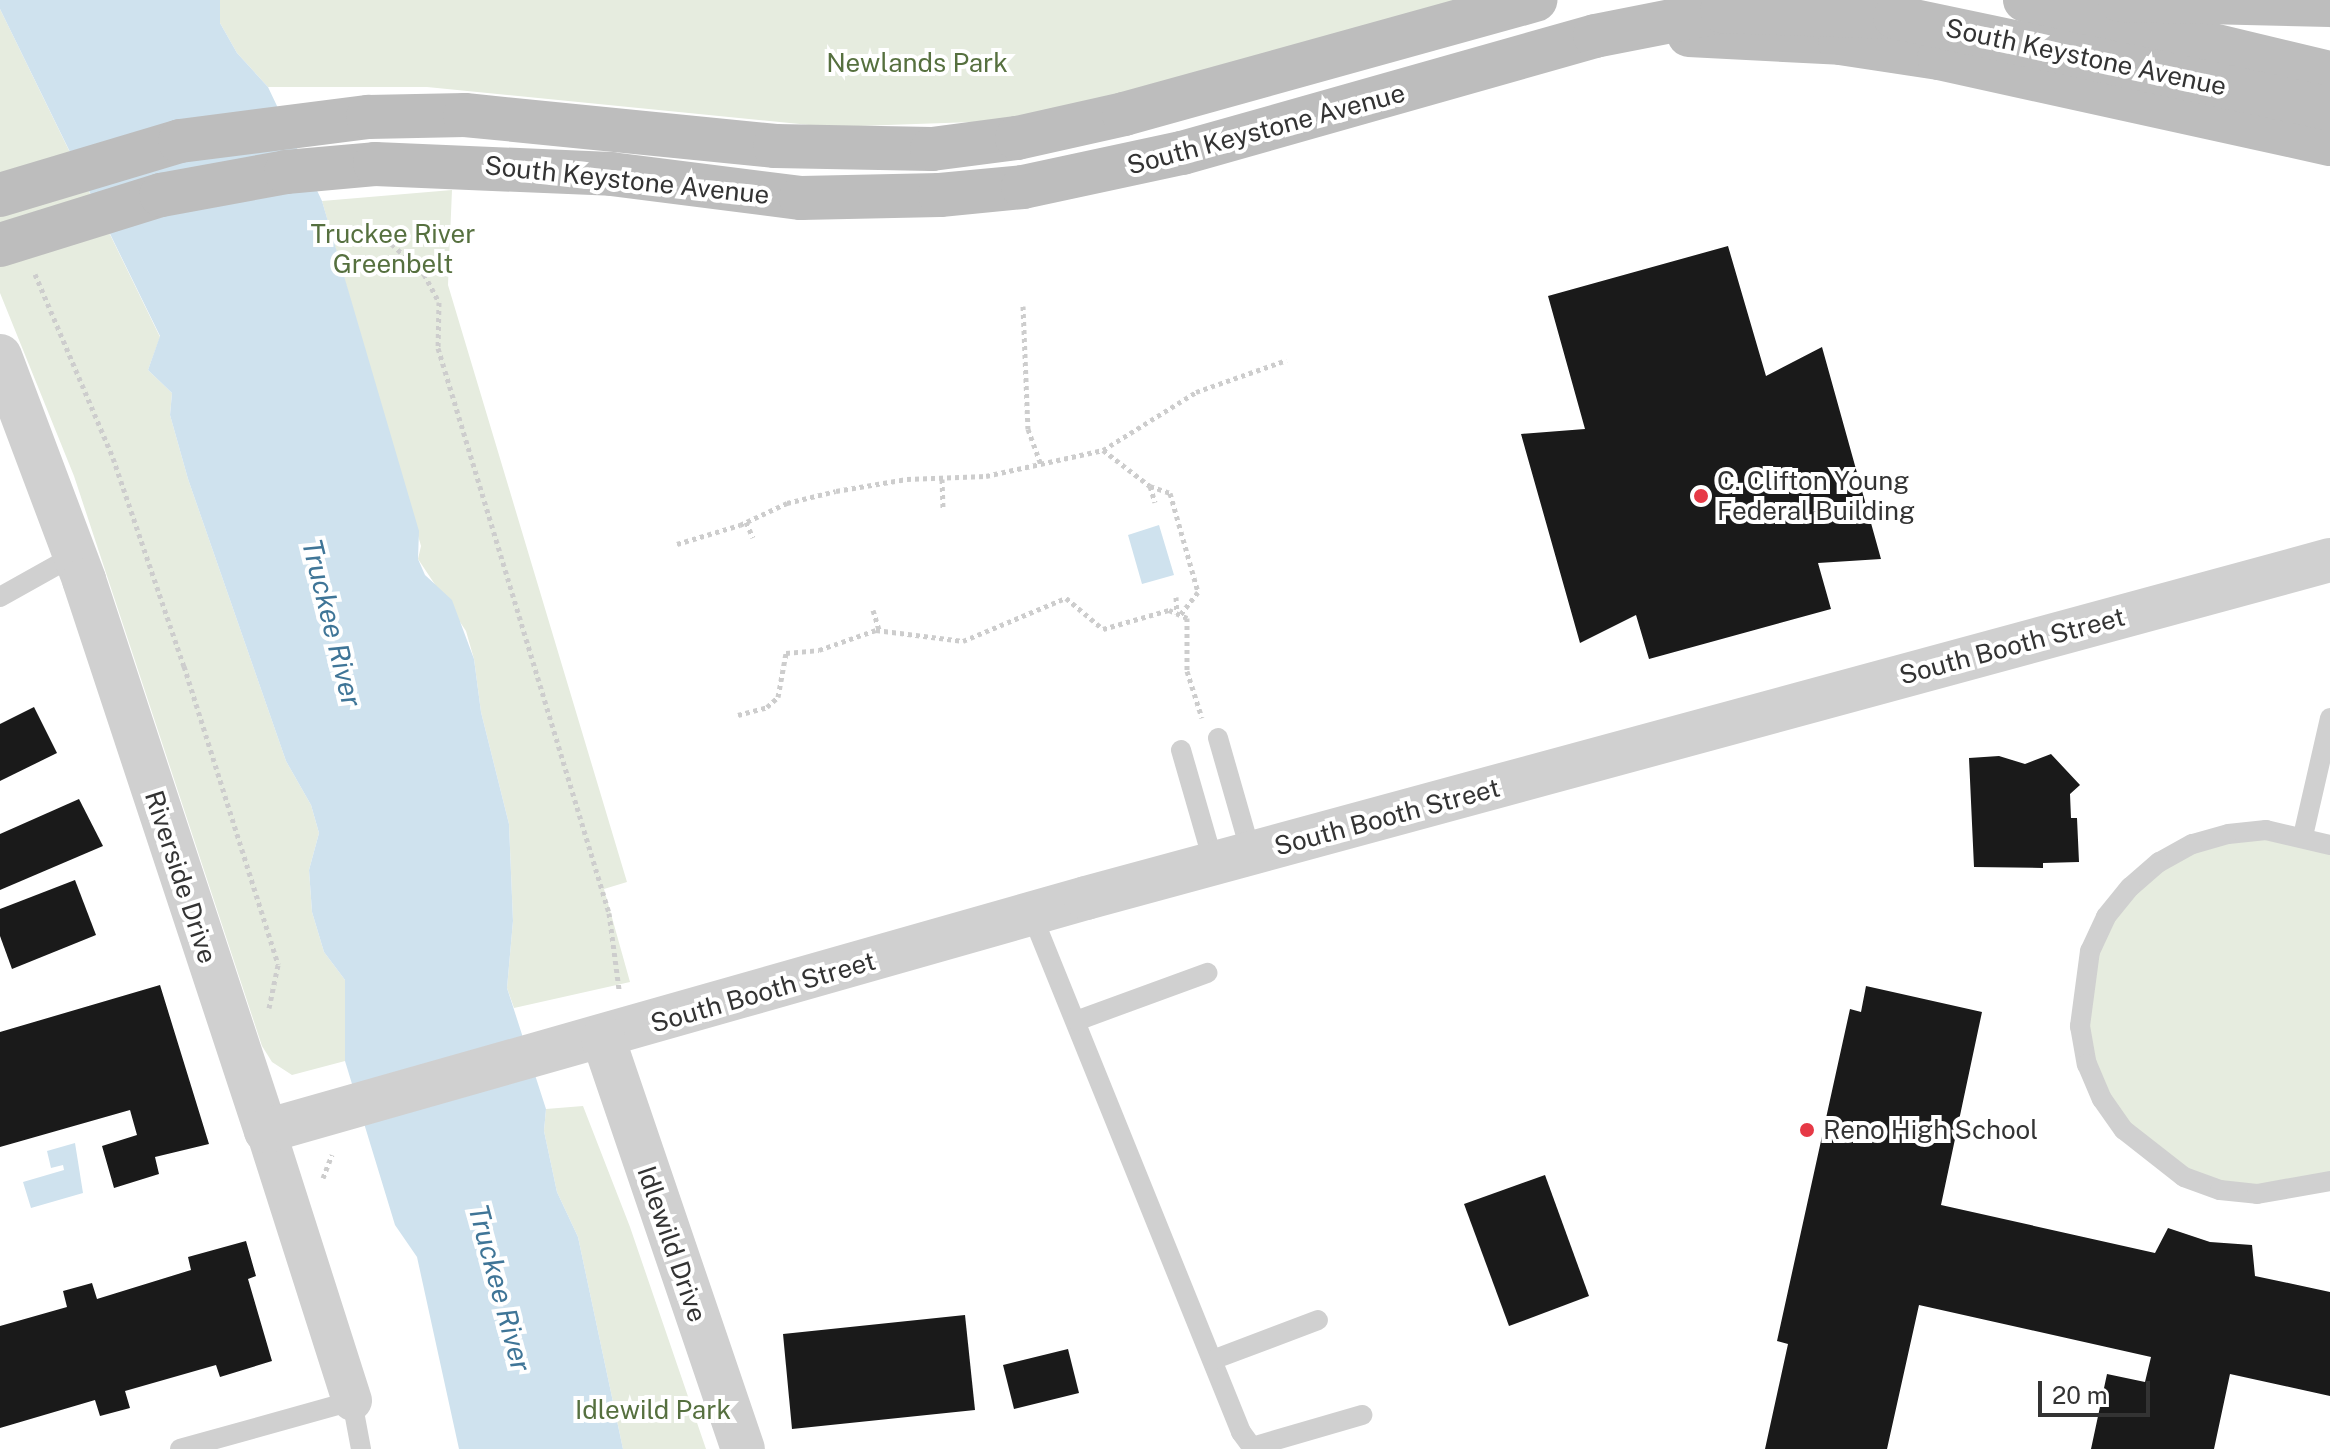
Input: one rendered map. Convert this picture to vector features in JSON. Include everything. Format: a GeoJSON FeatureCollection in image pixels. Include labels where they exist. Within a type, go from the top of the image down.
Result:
{"type":"FeatureCollection","features":[{"type":"Feature","properties":{"kind":"main road","name":"South Keystone Avenue"},"geometry":{"type":"LineString","coordinates":[[0,195],[167,144],[300,122],[390,116],[517,119],[775,146],[932,149],[1017,138],[1124,114],[1535,0]]}},
{"type":"Feature","properties":{"kind":"main road","name":"South Keystone Avenue"},"geometry":{"type":"LineString","coordinates":[[2025,0],[2330,73]]}},
{"type":"Feature","properties":{"kind":"main road"},"geometry":{"type":"LineString","coordinates":[[2120,0],[2330,5]]}},
{"type":"Feature","properties":{"kind":"main road","name":"South Keystone Avenue"},"geometry":{"type":"LineString","coordinates":[[16,256],[104,209],[188,189],[286,172],[392,163],[611,174],[801,198],[940,195],[1023,187],[1182,153],[1623,30],[1722,11],[1895,17],[2330,109]]}},
{"type":"Feature","properties":{"kind":"main road"},"geometry":{"type":"LineString","coordinates":[[1623,30],[1887,50],[2330,144]]}},
{"type":"Feature","properties":{"kind":"street","name":"Riverside Drive"},"geometry":{"type":"LineString","coordinates":[[0,356],[286,1125],[352,1401]]}},
{"type":"Feature","properties":{"kind":"street","name":"South Booth Street"},"geometry":{"type":"LineString","coordinates":[[286,1125],[587,1043],[1232,859],[2330,560]]}},
{"type":"Feature","properties":{"kind":"street","name":"Idlewild Drive"},"geometry":{"type":"LineString","coordinates":[[587,1043],[743,1449]]}},
{"type":"Feature","properties":{"kind":"lane"},"geometry":{"type":"LineString","coordinates":[[0,597],[75,555]]}},
{"type":"Feature","properties":{"kind":"lane"},"geometry":{"type":"LineString","coordinates":[[2303,836],[2330,718]]}},
{"type":"Feature","properties":{"kind":"lane"},"geometry":{"type":"LineString","coordinates":[[1211,732],[1232,859]]}},
{"type":"Feature","properties":{"kind":"lane"},"geometry":{"type":"LineString","coordinates":[[1181,750],[1232,859]]}},
{"type":"Feature","properties":{"kind":"lane"},"geometry":{"type":"LineString","coordinates":[[2330,845],[2303,836],[2266,830],[2192,844],[2130,887],[2106,917],[2090,951],[2080,1026],[2102,1099],[2124,1130],[2173,1170],[2220,1190],[2257,1194],[2330,1181]]}},
{"type":"Feature","properties":{"kind":"lane"},"geometry":{"type":"LineString","coordinates":[[1032,915],[1215,1359],[1241,1432],[1252,1447],[1362,1415]]}},
{"type":"Feature","properties":{"kind":"lane"},"geometry":{"type":"LineString","coordinates":[[1076,1021],[1207,973]]}},
{"type":"Feature","properties":{"kind":"lane"},"geometry":{"type":"LineString","coordinates":[[1215,1359],[1318,1320]]}},
{"type":"Feature","properties":{"kind":"lane"},"geometry":{"type":"LineString","coordinates":[[180,1449],[352,1401],[361,1449]]}},
{"type":"Feature","properties":{"kind":"path"},"geometry":{"type":"LineString","coordinates":[[380,233],[424,274],[439,302],[438,348],[558,757],[609,913],[619,994]]}},
{"type":"Feature","properties":{"kind":"path"},"geometry":{"type":"LineString","coordinates":[[16,256],[113,458],[278,965],[279,980],[266,1019]]}},
{"type":"Feature","properties":{"kind":"path"},"geometry":{"type":"LineString","coordinates":[[1023,306],[1028,429],[1041,464]]}},
{"type":"Feature","properties":{"kind":"path"},"geometry":{"type":"LineString","coordinates":[[677,544],[746,522],[787,503],[836,491],[1041,464],[1103,450],[1196,392],[1287,360]]}},
{"type":"Feature","properties":{"kind":"path"},"geometry":{"type":"LineString","coordinates":[[1103,450],[1150,486],[1170,493],[1198,592],[1179,614]]}},
{"type":"Feature","properties":{"kind":"path"},"geometry":{"type":"LineString","coordinates":[[942,479],[943,508]]}},
{"type":"Feature","properties":{"kind":"path"},"geometry":{"type":"LineString","coordinates":[[1150,486],[1155,502]]}},
{"type":"Feature","properties":{"kind":"path"},"geometry":{"type":"LineString","coordinates":[[746,522],[753,538]]}},
{"type":"Feature","properties":{"kind":"path"},"geometry":{"type":"LineString","coordinates":[[1176,597],[1179,614]]}},
{"type":"Feature","properties":{"kind":"path"},"geometry":{"type":"LineString","coordinates":[[738,715],[767,707],[781,690],[786,653],[819,650],[879,630],[963,641],[1020,621],[1048,603],[1075,601],[1103,629],[1148,614],[1179,614],[1187,618],[1187,671],[1211,732]]}},
{"type":"Feature","properties":{"kind":"path"},"geometry":{"type":"LineString","coordinates":[[873,610],[879,630]]}},
{"type":"Feature","properties":{"kind":"green space","name":"Newlands Park"},"geometry":{"type":"Polygon","coordinates":[[[220,0],[1459,0],[1111,98],[1002,121],[830,127],[427,87],[268,87],[237,53],[220,23],[220,0]]]}},
{"type":"Feature","properties":{"kind":"green space"},"geometry":{"type":"Polygon","coordinates":[[[0,9],[160,337],[148,370],[172,393],[170,415],[188,479],[286,761],[311,805],[319,833],[309,870],[312,912],[324,952],[345,980],[345,1061],[292,1075],[272,1062],[262,1046],[74,476],[0,293],[0,9]]]}},
{"type":"Feature","properties":{"kind":"green space","name":"Truckee River Greenbelt"},"geometry":{"type":"Polygon","coordinates":[[[452,190],[448,285],[627,882],[604,889],[630,982],[514,1008],[507,988],[513,921],[509,824],[481,712],[474,659],[466,631],[418,559],[421,546],[322,201],[452,190]]]}},
{"type":"Feature","properties":{"kind":"green space"},"geometry":{"type":"Polygon","coordinates":[[[2303,836],[2330,845],[2330,1181],[2220,1190],[2124,1130],[2080,1026],[2106,917],[2192,844],[2303,836]]]}},
{"type":"Feature","properties":{"kind":"green space","name":"Idlewild Park"},"geometry":{"type":"Polygon","coordinates":[[[583,1106],[630,1227],[706,1449],[623,1449],[578,1237],[557,1192],[544,1131],[546,1109],[583,1106]]]}},
{"type":"Feature","properties":{"kind":"water","name":"Truckee River"},"geometry":{"type":"Polygon","coordinates":[[[0,0],[220,0],[220,23],[237,53],[268,87],[322,201],[419,531],[418,559],[425,575],[452,600],[474,659],[481,712],[509,824],[513,921],[507,988],[546,1109],[544,1131],[557,1192],[578,1237],[623,1449],[459,1449],[417,1257],[395,1225],[345,1061],[345,980],[324,952],[312,912],[309,870],[319,833],[311,805],[286,761],[188,479],[170,415],[172,393],[148,370],[160,336],[0,9],[0,0]]]}},
{"type":"Feature","properties":{"kind":"water"},"geometry":{"type":"Polygon","coordinates":[[[1159,525],[1174,575],[1142,584],[1128,535],[1159,525]]]}},
{"type":"Feature","properties":{"kind":"water"},"geometry":{"type":"Polygon","coordinates":[[[75,1143],[83,1193],[31,1208],[23,1182],[64,1170],[63,1165],[51,1168],[47,1151],[75,1143]]]}},
{"type":"Feature","properties":{"kind":"building","name":"C. Clifton Young Federal Building"},"geometry":{"type":"Polygon","coordinates":[[[1728,246],[1766,376],[1822,347],[1881,559],[1818,563],[1831,609],[1649,659],[1636,615],[1580,643],[1521,434],[1585,429],[1548,296],[1728,246]]]}},
{"type":"Feature","properties":{"kind":"building"},"geometry":{"type":"Polygon","coordinates":[[[34,707],[57,753],[0,781],[0,724],[34,707]]]}},
{"type":"Feature","properties":{"kind":"building"},"geometry":{"type":"Polygon","coordinates":[[[2051,754],[2080,785],[2070,794],[2071,818],[2077,818],[2079,862],[2043,863],[2043,868],[1974,867],[1969,758],[1999,756],[2025,764],[2051,754]]]}},
{"type":"Feature","properties":{"kind":"building"},"geometry":{"type":"Polygon","coordinates":[[[79,799],[103,846],[0,890],[0,834],[79,799]]]}},
{"type":"Feature","properties":{"kind":"building"},"geometry":{"type":"Polygon","coordinates":[[[75,880],[96,935],[12,969],[0,936],[0,909],[75,880]]]}},
{"type":"Feature","properties":{"kind":"building"},"geometry":{"type":"Polygon","coordinates":[[[160,985],[209,1144],[155,1157],[159,1174],[114,1188],[102,1146],[137,1135],[130,1110],[0,1147],[0,1032],[160,985]]]}},
{"type":"Feature","properties":{"kind":"building"},"geometry":{"type":"Polygon","coordinates":[[[1866,986],[1982,1012],[1941,1205],[2155,1253],[2168,1228],[2210,1242],[2252,1245],[2255,1276],[2330,1292],[2330,1396],[2230,1374],[2214,1449],[2091,1449],[2107,1374],[2145,1382],[2151,1357],[1919,1305],[1887,1449],[1765,1449],[1788,1344],[1777,1341],[1850,1009],[1861,1012],[1866,986]]]}},
{"type":"Feature","properties":{"kind":"building"},"geometry":{"type":"Polygon","coordinates":[[[1545,1175],[1589,1296],[1509,1326],[1464,1204],[1545,1175]]]}},
{"type":"Feature","properties":{"kind":"building"},"geometry":{"type":"Polygon","coordinates":[[[246,1241],[256,1276],[248,1279],[272,1361],[220,1377],[216,1365],[125,1391],[130,1408],[100,1416],[95,1400],[0,1428],[0,1326],[67,1307],[63,1291],[92,1283],[97,1299],[191,1270],[188,1257],[246,1241]]]}},
{"type":"Feature","properties":{"kind":"building"},"geometry":{"type":"Polygon","coordinates":[[[965,1315],[975,1410],[792,1429],[783,1334],[965,1315]]]}},
{"type":"Feature","properties":{"kind":"building"},"geometry":{"type":"Polygon","coordinates":[[[1068,1349],[1079,1393],[1014,1409],[1003,1365],[1068,1349]]]}},
{"type":"Feature","properties":{"kind":"place","name":"C. Clifton Young Federal Building"},"geometry":{"type":"Point","coordinates":[1701,496]}},
{"type":"Feature","properties":{"kind":"place","name":"Reno High School"},"geometry":{"type":"Point","coordinates":[1807,1130]}}]}
